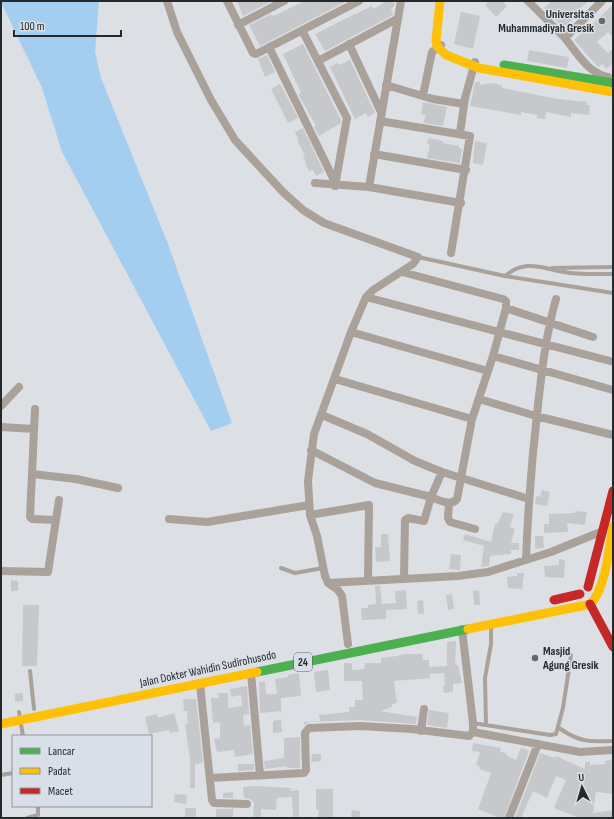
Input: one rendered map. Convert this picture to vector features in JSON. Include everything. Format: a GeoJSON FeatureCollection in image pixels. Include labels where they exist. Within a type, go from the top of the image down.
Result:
{"type":"FeatureCollection","features":[{"type":"Feature","properties":{"kind":"main road"},"geometry":{"type":"LineString","coordinates":[[440,1],[441,47],[448,57],[465,62],[562,73],[613,82]]}},
{"type":"Feature","properties":{"kind":"main road"},"geometry":{"type":"LineString","coordinates":[[441,47],[447,1]]}},
{"type":"Feature","properties":{"kind":"main road"},"geometry":{"type":"LineString","coordinates":[[475,63],[613,92]]}},
{"type":"Feature","properties":{"kind":"main road"},"geometry":{"type":"LineString","coordinates":[[560,82],[562,73]]}},
{"type":"Feature","properties":{"kind":"main road"},"geometry":{"type":"LineString","coordinates":[[542,603],[580,594],[582,590],[588,587],[604,531],[613,491]]}},
{"type":"Feature","properties":{"kind":"main road"},"geometry":{"type":"LineString","coordinates":[[592,600],[602,578],[613,526]]}},
{"type":"Feature","properties":{"kind":"main road"},"geometry":{"type":"LineString","coordinates":[[588,587],[594,590],[592,600],[610,627],[613,645]]}},
{"type":"Feature","properties":{"kind":"main road"},"geometry":{"type":"LineString","coordinates":[[580,594],[581,601],[592,600]]}},
{"type":"Feature","properties":{"kind":"main road","name":"Jalan Dokter Wahidin Sudirohusodo"},"geometry":{"type":"LineString","coordinates":[[1,716],[20,716],[200,684],[592,600]]}},
{"type":"Feature","properties":{"kind":"main road","name":"Jalan Dokter Wahidin Sudirohusodo"},"geometry":{"type":"LineString","coordinates":[[1,724],[34,709],[400,633]]}},
{"type":"Feature","properties":{"kind":"street"},"geometry":{"type":"LineString","coordinates":[[167,1],[177,32],[211,100],[235,140],[283,192],[302,210],[324,223],[418,257],[413,264],[373,290],[366,297],[351,332],[314,434],[311,450],[308,481],[310,514],[317,536],[328,583],[338,590],[342,596],[348,644]]}},
{"type":"Feature","properties":{"kind":"street"},"geometry":{"type":"LineString","coordinates":[[227,1],[253,53],[256,54],[359,1]]}},
{"type":"Feature","properties":{"kind":"street"},"geometry":{"type":"LineString","coordinates":[[238,25],[284,1]]}},
{"type":"Feature","properties":{"kind":"street"},"geometry":{"type":"LineString","coordinates":[[369,187],[401,1]]}},
{"type":"Feature","properties":{"kind":"street"},"geometry":{"type":"LineString","coordinates":[[564,38],[602,1]]}},
{"type":"Feature","properties":{"kind":"street"},"geometry":{"type":"LineString","coordinates":[[531,2],[591,70],[599,75],[613,77]]}},
{"type":"Feature","properties":{"kind":"street"},"geometry":{"type":"LineString","coordinates":[[318,61],[397,19]]}},
{"type":"Feature","properties":{"kind":"street"},"geometry":{"type":"LineString","coordinates":[[302,30],[347,118],[335,184]]}},
{"type":"Feature","properties":{"kind":"street"},"geometry":{"type":"LineString","coordinates":[[349,44],[380,117]]}},
{"type":"Feature","properties":{"kind":"street"},"geometry":{"type":"LineString","coordinates":[[269,46],[335,184]]}},
{"type":"Feature","properties":{"kind":"street"},"geometry":{"type":"LineString","coordinates":[[423,95],[432,52],[441,47]]}},
{"type":"Feature","properties":{"kind":"street"},"geometry":{"type":"LineString","coordinates":[[460,134],[464,104],[475,63]]}},
{"type":"Feature","properties":{"kind":"street"},"geometry":{"type":"LineString","coordinates":[[386,85],[433,99],[464,104]]}},
{"type":"Feature","properties":{"kind":"street"},"geometry":{"type":"LineString","coordinates":[[380,117],[460,134],[468,134],[471,137],[461,203],[451,253]]}},
{"type":"Feature","properties":{"kind":"street"},"geometry":{"type":"LineString","coordinates":[[374,154],[466,170]]}},
{"type":"Feature","properties":{"kind":"street"},"geometry":{"type":"LineString","coordinates":[[315,182],[369,187],[461,203]]}},
{"type":"Feature","properties":{"kind":"street"},"geometry":{"type":"LineString","coordinates":[[311,450],[375,483],[449,503],[454,502],[457,499],[472,419],[493,356],[506,308],[506,301],[402,272]]}},
{"type":"Feature","properties":{"kind":"street"},"geometry":{"type":"LineString","coordinates":[[366,297],[610,361]]}},
{"type":"Feature","properties":{"kind":"street"},"geometry":{"type":"LineString","coordinates":[[526,560],[529,498],[541,370],[549,322],[556,299]]}},
{"type":"Feature","properties":{"kind":"street"},"geometry":{"type":"LineString","coordinates":[[506,308],[593,337]]}},
{"type":"Feature","properties":{"kind":"street"},"geometry":{"type":"LineString","coordinates":[[351,332],[488,372]]}},
{"type":"Feature","properties":{"kind":"street"},"geometry":{"type":"LineString","coordinates":[[493,356],[613,390]]}},
{"type":"Feature","properties":{"kind":"street"},"geometry":{"type":"LineString","coordinates":[[335,378],[472,419]]}},
{"type":"Feature","properties":{"kind":"street"},"geometry":{"type":"LineString","coordinates":[[1,406],[19,387]]}},
{"type":"Feature","properties":{"kind":"street"},"geometry":{"type":"LineString","coordinates":[[479,399],[536,416],[613,435]]}},
{"type":"Feature","properties":{"kind":"street"},"geometry":{"type":"LineString","coordinates":[[35,409],[30,518],[56,520]]}},
{"type":"Feature","properties":{"kind":"street"},"geometry":{"type":"LineString","coordinates":[[322,415],[367,434],[415,461],[442,472],[529,498]]}},
{"type":"Feature","properties":{"kind":"street"},"geometry":{"type":"LineString","coordinates":[[1,427],[34,429]]}},
{"type":"Feature","properties":{"kind":"street"},"geometry":{"type":"LineString","coordinates":[[404,578],[405,520],[408,518],[424,521],[431,497],[442,472]]}},
{"type":"Feature","properties":{"kind":"street"},"geometry":{"type":"LineString","coordinates":[[32,474],[76,478],[118,488]]}},
{"type":"Feature","properties":{"kind":"street"},"geometry":{"type":"LineString","coordinates":[[1,571],[48,572],[59,500]]}},
{"type":"Feature","properties":{"kind":"street"},"geometry":{"type":"LineString","coordinates":[[449,503],[448,518],[450,522],[475,529]]}},
{"type":"Feature","properties":{"kind":"street"},"geometry":{"type":"LineString","coordinates":[[169,519],[207,522],[309,505]]}},
{"type":"Feature","properties":{"kind":"street"},"geometry":{"type":"LineString","coordinates":[[310,514],[369,505],[368,580]]}},
{"type":"Feature","properties":{"kind":"street"},"geometry":{"type":"LineString","coordinates":[[328,583],[488,572],[589,538],[604,531]]}},
{"type":"Feature","properties":{"kind":"street"},"geometry":{"type":"LineString","coordinates":[[210,778],[304,773],[306,770],[304,733],[309,728],[360,726],[422,731],[464,737],[469,736],[473,732],[473,723],[462,629]]}},
{"type":"Feature","properties":{"kind":"street"},"geometry":{"type":"LineString","coordinates":[[251,673],[260,775]]}},
{"type":"Feature","properties":{"kind":"street"},"geometry":{"type":"LineString","coordinates":[[200,684],[213,802],[247,804]]}},
{"type":"Feature","properties":{"kind":"street"},"geometry":{"type":"LineString","coordinates":[[422,731],[424,709]]}},
{"type":"Feature","properties":{"kind":"street"},"geometry":{"type":"LineString","coordinates":[[473,732],[580,752],[613,750]]}},
{"type":"Feature","properties":{"kind":"street"},"geometry":{"type":"LineString","coordinates":[[509,818],[538,744]]}},
{"type":"Feature","properties":{"kind":"lane"},"geometry":{"type":"LineString","coordinates":[[418,257],[505,276],[613,293]]}},
{"type":"Feature","properties":{"kind":"lane"},"geometry":{"type":"LineString","coordinates":[[505,276],[519,267],[613,267]]}},
{"type":"Feature","properties":{"kind":"lane"},"geometry":{"type":"LineString","coordinates":[[548,268],[564,272],[613,274]]}},
{"type":"Feature","properties":{"kind":"lane"},"geometry":{"type":"LineString","coordinates":[[281,568],[295,573],[324,568]]}},
{"type":"Feature","properties":{"kind":"lane"},"geometry":{"type":"LineString","coordinates":[[486,725],[485,678],[491,644],[490,623]]}},
{"type":"Feature","properties":{"kind":"lane"},"geometry":{"type":"LineString","coordinates":[[473,723],[552,735],[557,733],[571,655]]}},
{"type":"Feature","properties":{"kind":"lane"},"geometry":{"type":"LineString","coordinates":[[30,671],[34,709]]}},
{"type":"Feature","properties":{"kind":"lane"},"geometry":{"type":"LineString","coordinates":[[20,716],[23,735]]}},
{"type":"Feature","properties":{"kind":"lane"},"geometry":{"type":"LineString","coordinates":[[559,728],[574,738],[583,741],[613,741]]}},
{"type":"Feature","properties":{"kind":"lane"},"geometry":{"type":"LineString","coordinates":[[1,775],[12,773]]}},
{"type":"Feature","properties":{"kind":"lane"},"geometry":{"type":"LineString","coordinates":[[27,818],[38,815],[38,807]]}},
{"type":"Feature","properties":{"kind":"water"},"geometry":{"type":"Polygon","coordinates":[[[99,1],[95,52],[101,78],[168,244],[232,423],[211,431],[62,152],[42,88],[1,2],[99,1]]]}},
{"type":"Feature","properties":{"kind":"building"},"geometry":{"type":"Polygon","coordinates":[[[237,1],[272,1],[243,16],[237,1]]]}},
{"type":"Feature","properties":{"kind":"building"},"geometry":{"type":"Polygon","coordinates":[[[304,1],[347,1],[260,46],[249,25],[271,14],[273,16],[280,13],[304,1]]]}},
{"type":"Feature","properties":{"kind":"building"},"geometry":{"type":"Polygon","coordinates":[[[387,1],[393,1],[395,5],[391,9],[393,15],[325,51],[315,34],[372,6],[373,9],[387,1]]]}},
{"type":"Feature","properties":{"kind":"building"},"geometry":{"type":"Polygon","coordinates":[[[489,1],[502,1],[507,6],[496,17],[485,5],[489,1]]]}},
{"type":"Feature","properties":{"kind":"building"},"geometry":{"type":"Polygon","coordinates":[[[552,1],[589,1],[578,10],[581,13],[563,28],[544,8],[552,1]]]}},
{"type":"Feature","properties":{"kind":"building","name":"Universitas Muhammadiyah Gresik"},"geometry":{"type":"Polygon","coordinates":[[[613,5],[613,38],[608,32],[597,42],[608,53],[613,49],[613,64],[606,69],[602,64],[599,67],[597,66],[574,40],[613,5]]]}},
{"type":"Feature","properties":{"kind":"building"},"geometry":{"type":"Polygon","coordinates":[[[461,12],[480,16],[473,49],[454,44],[461,12]]]}},
{"type":"Feature","properties":{"kind":"building"},"geometry":{"type":"Polygon","coordinates":[[[303,44],[341,120],[341,123],[319,136],[314,127],[316,126],[298,94],[301,93],[283,54],[303,44]]]}},
{"type":"Feature","properties":{"kind":"building"},"geometry":{"type":"Polygon","coordinates":[[[529,50],[569,57],[567,68],[527,61],[529,50]]]}},
{"type":"Feature","properties":{"kind":"building"},"geometry":{"type":"Polygon","coordinates":[[[267,55],[275,72],[265,77],[258,59],[267,55]]]}},
{"type":"Feature","properties":{"kind":"building"},"geometry":{"type":"Polygon","coordinates":[[[350,60],[375,113],[368,117],[366,113],[355,119],[330,67],[350,60]]]}},
{"type":"Feature","properties":{"kind":"building"},"geometry":{"type":"Polygon","coordinates":[[[475,82],[480,82],[480,85],[491,83],[502,85],[502,88],[558,99],[587,102],[587,105],[590,105],[589,115],[571,113],[571,117],[546,112],[545,119],[537,118],[537,115],[521,112],[521,115],[470,106],[475,82]]]}},
{"type":"Feature","properties":{"kind":"building"},"geometry":{"type":"Polygon","coordinates":[[[280,84],[298,118],[288,123],[271,89],[280,84]]]}},
{"type":"Feature","properties":{"kind":"building"},"geometry":{"type":"Polygon","coordinates":[[[423,102],[447,107],[443,126],[423,123],[426,115],[421,114],[423,102]]]}},
{"type":"Feature","properties":{"kind":"building"},"geometry":{"type":"Polygon","coordinates":[[[303,128],[324,172],[316,176],[313,170],[309,171],[303,157],[305,156],[297,140],[298,139],[295,132],[303,128]]]}},
{"type":"Feature","properties":{"kind":"building"},"geometry":{"type":"Polygon","coordinates":[[[428,138],[459,146],[459,148],[462,149],[460,163],[427,158],[430,145],[427,144],[428,138]]]}},
{"type":"Feature","properties":{"kind":"building"},"geometry":{"type":"Polygon","coordinates":[[[475,141],[487,143],[483,165],[473,163],[475,141]]]}},
{"type":"Feature","properties":{"kind":"building"},"geometry":{"type":"Polygon","coordinates":[[[542,490],[550,492],[547,506],[535,504],[536,496],[540,497],[542,490]]]}},
{"type":"Feature","properties":{"kind":"building"},"geometry":{"type":"Polygon","coordinates":[[[575,511],[587,512],[585,525],[567,523],[568,532],[544,533],[544,524],[549,524],[549,514],[575,513],[575,511]]]}},
{"type":"Feature","properties":{"kind":"building"},"geometry":{"type":"Polygon","coordinates":[[[503,512],[514,514],[510,527],[515,529],[511,543],[519,543],[519,550],[511,550],[511,554],[490,556],[489,566],[481,567],[484,546],[463,540],[465,534],[491,542],[495,524],[497,524],[503,512]]]}},
{"type":"Feature","properties":{"kind":"building"},"geometry":{"type":"Polygon","coordinates":[[[381,534],[388,534],[390,561],[376,562],[375,547],[381,547],[381,534]]]}},
{"type":"Feature","properties":{"kind":"building"},"geometry":{"type":"Polygon","coordinates":[[[535,536],[543,536],[544,548],[535,549],[535,536]]]}},
{"type":"Feature","properties":{"kind":"building"},"geometry":{"type":"Polygon","coordinates":[[[451,554],[461,555],[460,570],[449,569],[451,554]]]}},
{"type":"Feature","properties":{"kind":"building"},"geometry":{"type":"Polygon","coordinates":[[[559,559],[565,560],[564,578],[545,577],[544,566],[559,565],[559,559]]]}},
{"type":"Feature","properties":{"kind":"building"},"geometry":{"type":"Polygon","coordinates":[[[517,573],[524,573],[522,589],[508,588],[507,577],[517,576],[517,573]]]}},
{"type":"Feature","properties":{"kind":"building"},"geometry":{"type":"Polygon","coordinates":[[[11,580],[18,581],[18,591],[11,591],[11,580]]]}},
{"type":"Feature","properties":{"kind":"building"},"geometry":{"type":"Polygon","coordinates":[[[375,586],[380,586],[382,604],[396,603],[395,591],[406,590],[407,609],[386,610],[386,619],[362,620],[361,608],[368,608],[368,605],[376,604],[375,586]]]}},
{"type":"Feature","properties":{"kind":"building"},"geometry":{"type":"Polygon","coordinates":[[[479,590],[480,605],[474,605],[473,591],[479,590]]]}},
{"type":"Feature","properties":{"kind":"building"},"geometry":{"type":"Polygon","coordinates":[[[452,594],[454,609],[448,610],[446,595],[452,594]]]}},
{"type":"Feature","properties":{"kind":"building"},"geometry":{"type":"Polygon","coordinates":[[[423,600],[424,614],[418,614],[417,601],[423,600]]]}},
{"type":"Feature","properties":{"kind":"building"},"geometry":{"type":"Polygon","coordinates":[[[23,605],[39,605],[37,666],[22,666],[23,605]]]}},
{"type":"Feature","properties":{"kind":"building"},"geometry":{"type":"Polygon","coordinates":[[[456,641],[455,665],[458,665],[462,683],[453,684],[453,692],[444,693],[444,673],[430,674],[430,678],[394,681],[397,703],[392,704],[392,707],[380,711],[417,717],[416,724],[360,720],[309,722],[304,725],[304,722],[320,721],[319,715],[349,712],[349,707],[355,707],[355,700],[363,700],[362,681],[344,681],[344,663],[352,663],[352,670],[364,669],[365,663],[381,663],[381,658],[405,654],[422,654],[423,660],[429,660],[429,667],[447,666],[447,642],[456,641]]]}},
{"type":"Feature","properties":{"kind":"building"},"geometry":{"type":"Polygon","coordinates":[[[328,670],[330,690],[316,692],[314,672],[328,670]]]}},
{"type":"Feature","properties":{"kind":"building"},"geometry":{"type":"Polygon","coordinates":[[[299,673],[301,696],[281,698],[281,711],[260,713],[259,682],[265,682],[266,694],[277,694],[275,679],[288,677],[288,675],[299,673]]]}},
{"type":"Feature","properties":{"kind":"building"},"geometry":{"type":"Polygon","coordinates":[[[247,686],[249,714],[243,715],[244,726],[250,725],[253,754],[235,757],[234,750],[217,752],[214,739],[220,738],[220,722],[213,723],[211,698],[219,698],[218,693],[228,693],[228,708],[242,706],[241,695],[231,697],[230,689],[247,686]]]}},
{"type":"Feature","properties":{"kind":"building"},"geometry":{"type":"Polygon","coordinates":[[[23,693],[23,701],[15,702],[15,694],[23,693]]]}},
{"type":"Feature","properties":{"kind":"building"},"geometry":{"type":"Polygon","coordinates":[[[183,699],[196,699],[203,763],[195,764],[195,788],[190,788],[190,759],[185,724],[188,723],[187,711],[184,711],[183,699]]]}},
{"type":"Feature","properties":{"kind":"building"},"geometry":{"type":"Polygon","coordinates":[[[429,710],[449,713],[447,728],[427,725],[429,710]]]}},
{"type":"Feature","properties":{"kind":"building"},"geometry":{"type":"Polygon","coordinates":[[[174,713],[179,731],[170,733],[169,730],[149,734],[145,717],[157,714],[158,718],[174,713]]]}},
{"type":"Feature","properties":{"kind":"building"},"geometry":{"type":"Polygon","coordinates":[[[281,719],[282,732],[273,733],[273,721],[281,719]]]}},
{"type":"Feature","properties":{"kind":"building"},"geometry":{"type":"Polygon","coordinates":[[[300,737],[300,768],[287,768],[287,766],[265,769],[264,761],[284,758],[284,738],[300,737]]]}},
{"type":"Feature","properties":{"kind":"building"},"geometry":{"type":"Polygon","coordinates":[[[473,743],[501,748],[500,752],[506,753],[506,755],[516,760],[521,748],[529,751],[504,818],[499,818],[478,809],[491,773],[479,769],[480,767],[476,765],[480,752],[472,751],[473,743]]]}},
{"type":"Feature","properties":{"kind":"building"},"geometry":{"type":"Polygon","coordinates":[[[540,753],[555,758],[556,756],[585,769],[585,762],[590,762],[590,765],[605,764],[605,761],[613,760],[613,794],[596,792],[593,813],[613,810],[613,818],[579,818],[554,808],[566,780],[556,776],[547,798],[533,791],[521,818],[515,818],[540,753]]]}},
{"type":"Feature","properties":{"kind":"building"},"geometry":{"type":"Polygon","coordinates":[[[312,754],[321,754],[321,761],[311,762],[312,754]]]}},
{"type":"Feature","properties":{"kind":"building"},"geometry":{"type":"Polygon","coordinates":[[[238,764],[254,764],[254,770],[238,771],[238,764]]]}},
{"type":"Feature","properties":{"kind":"building"},"geometry":{"type":"Polygon","coordinates":[[[253,786],[291,788],[291,791],[299,790],[299,818],[293,818],[292,797],[277,798],[276,810],[261,809],[261,818],[253,818],[254,803],[250,799],[244,798],[243,787],[253,786]]]}},
{"type":"Feature","properties":{"kind":"building"},"geometry":{"type":"Polygon","coordinates":[[[316,789],[333,789],[333,818],[318,818],[319,810],[316,810],[316,789]]]}},
{"type":"Feature","properties":{"kind":"building"},"geometry":{"type":"Polygon","coordinates":[[[233,792],[233,798],[223,798],[223,793],[233,792]]]}},
{"type":"Feature","properties":{"kind":"building"},"geometry":{"type":"Polygon","coordinates":[[[175,794],[187,795],[186,804],[174,802],[175,794]]]}},
{"type":"Feature","properties":{"kind":"building"},"geometry":{"type":"Polygon","coordinates":[[[185,808],[196,808],[196,818],[185,818],[185,808]]]}},
{"type":"Feature","properties":{"kind":"building"},"geometry":{"type":"Polygon","coordinates":[[[216,809],[233,809],[233,818],[216,817],[216,809]]]}},
{"type":"Feature","properties":{"kind":"building"},"geometry":{"type":"Polygon","coordinates":[[[352,810],[360,811],[360,818],[351,818],[352,810]]]}},
{"type":"Feature","properties":{"kind":"traffic: fast"},"geometry":{"type":"LineString","coordinates":[[504,65],[613,83]]}},
{"type":"Feature","properties":{"kind":"traffic: fast"},"geometry":{"type":"LineString","coordinates":[[257,672],[468,629]]}},
{"type":"Feature","properties":{"kind":"traffic: slow"},"geometry":{"type":"LineString","coordinates":[[440,1],[436,41],[437,46],[446,55],[479,68],[613,92]]}},
{"type":"Feature","properties":{"kind":"traffic: slow"},"geometry":{"type":"LineString","coordinates":[[468,629],[591,604],[596,596],[603,577],[613,526]]}},
{"type":"Feature","properties":{"kind":"traffic: slow"},"geometry":{"type":"LineString","coordinates":[[1,724],[257,672]]}},
{"type":"Feature","properties":{"kind":"traffic: jam"},"geometry":{"type":"LineString","coordinates":[[588,587],[613,491]]}},
{"type":"Feature","properties":{"kind":"traffic: jam"},"geometry":{"type":"LineString","coordinates":[[554,600],[580,594]]}},
{"type":"Feature","properties":{"kind":"traffic: jam"},"geometry":{"type":"LineString","coordinates":[[590,604],[613,647]]}},
{"type":"Feature","properties":{"kind":"place","name":"Universitas Muhammadiyah Gresik"},"geometry":{"type":"Point","coordinates":[602,21]}},
{"type":"Feature","properties":{"kind":"place","name":"Masjid Agung Gresik"},"geometry":{"type":"Point","coordinates":[535,658]}}]}
